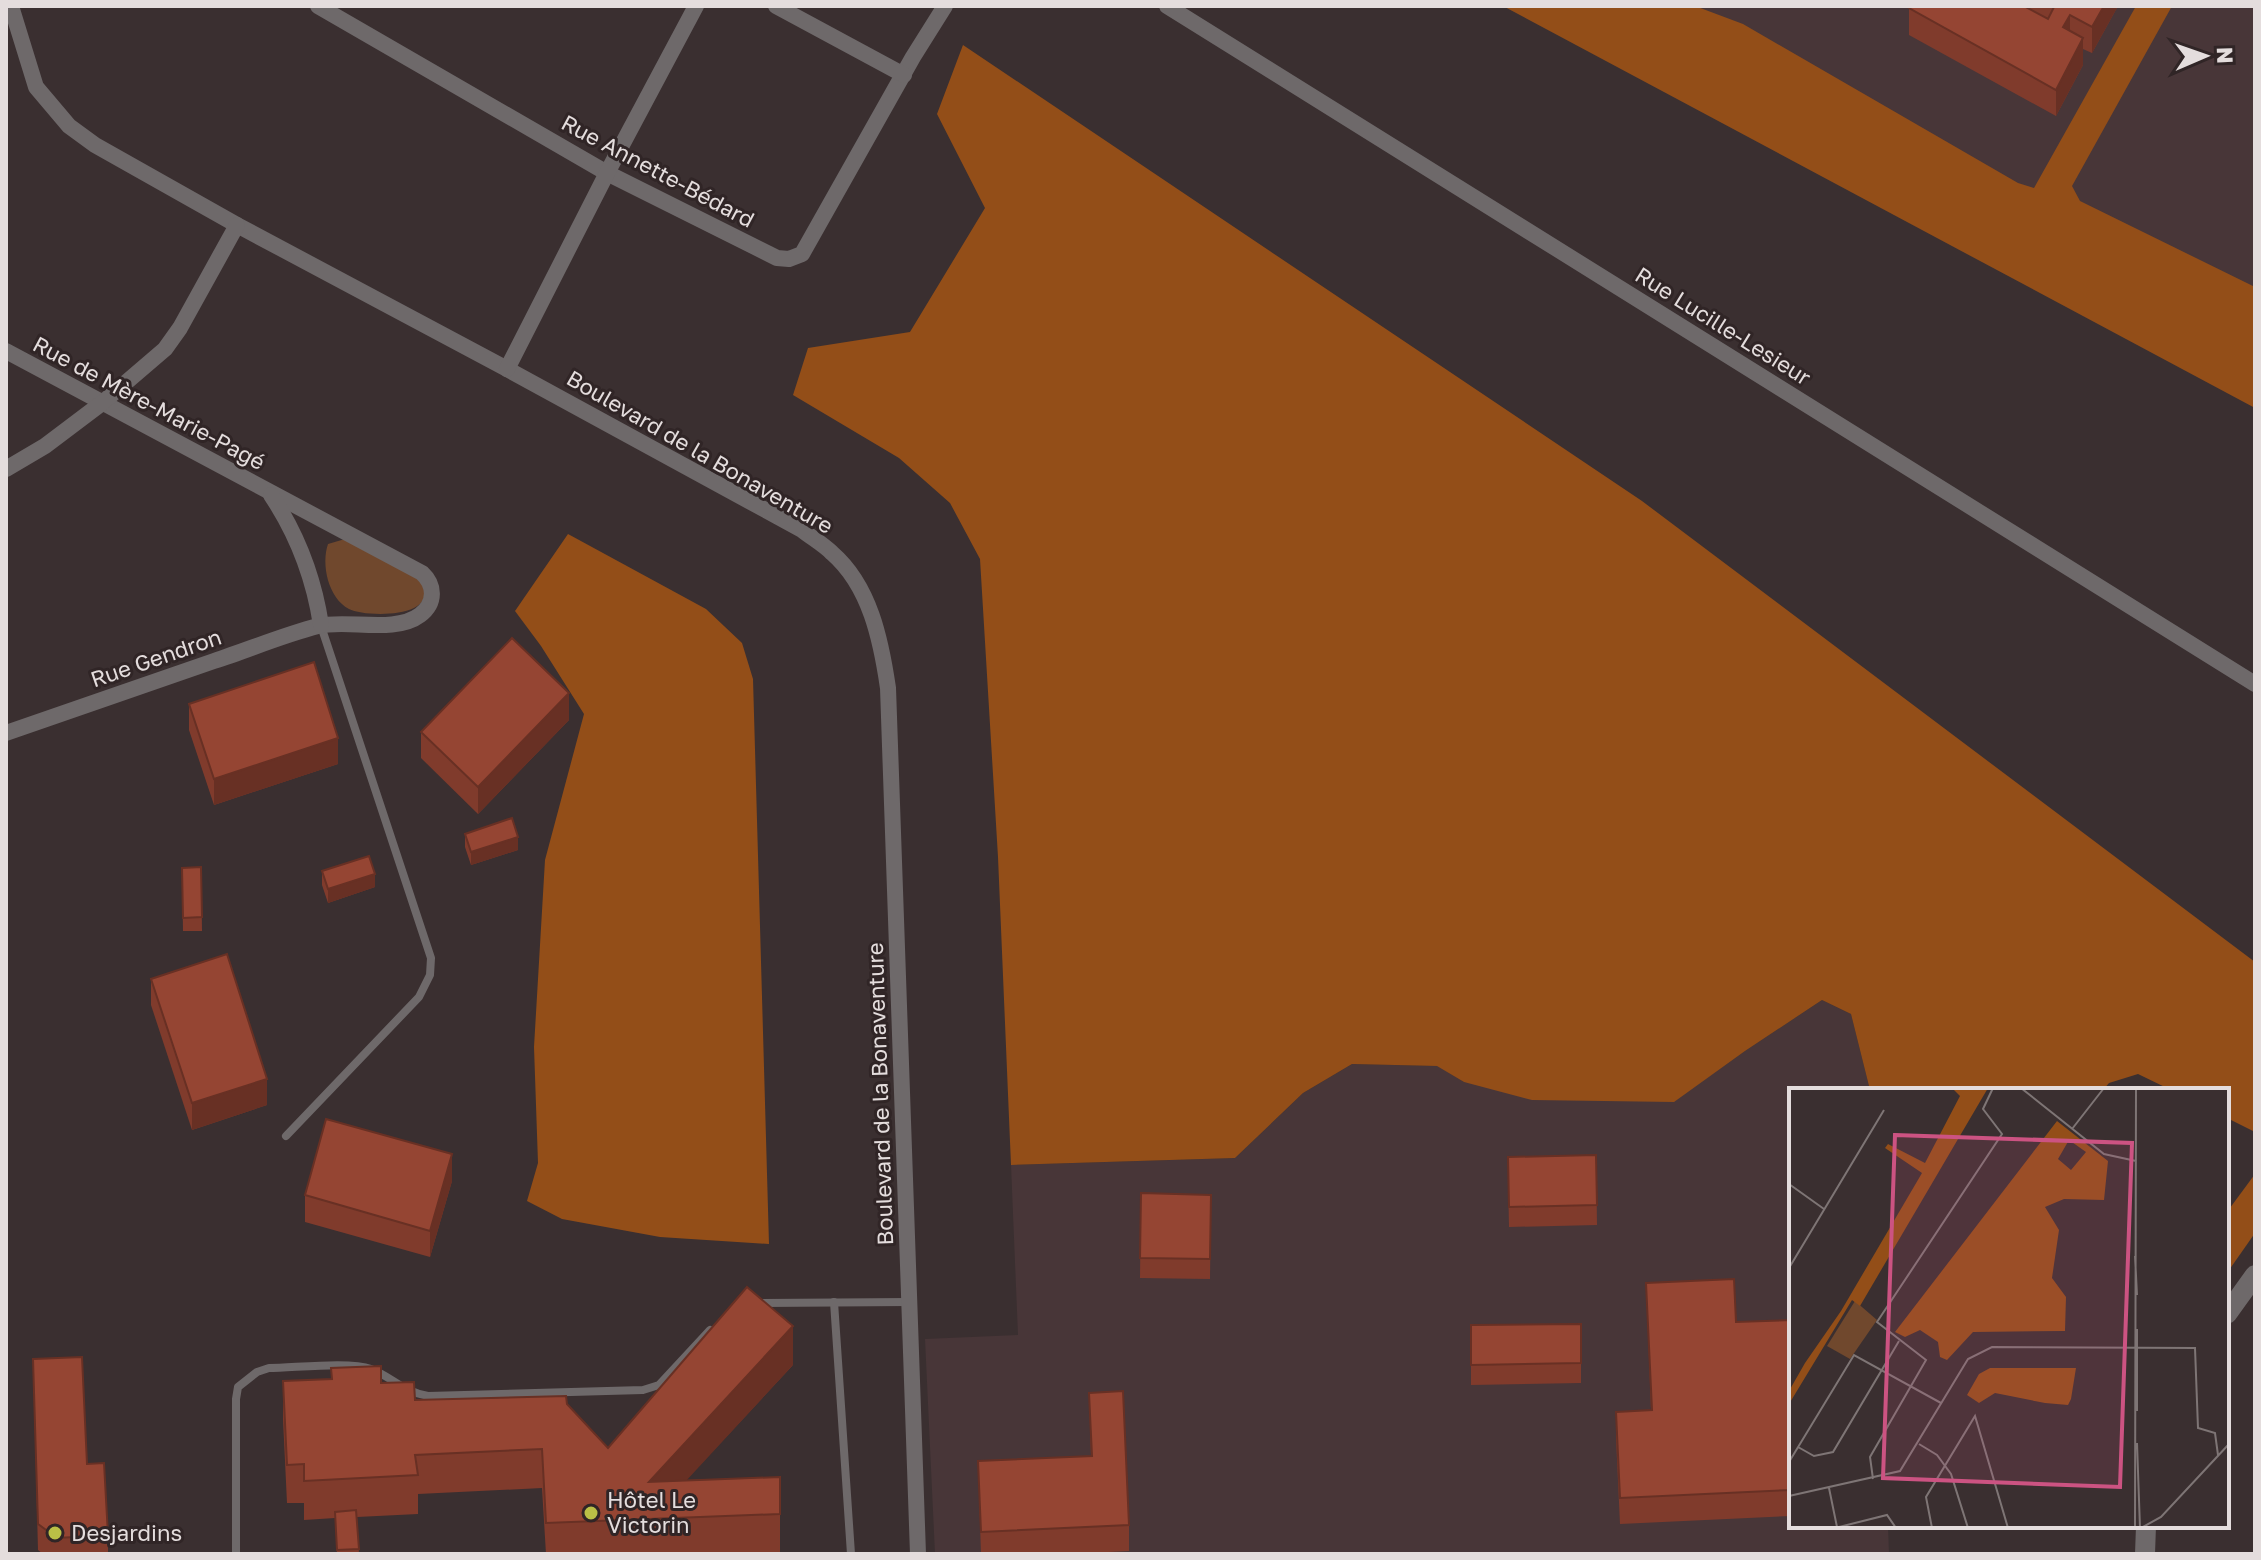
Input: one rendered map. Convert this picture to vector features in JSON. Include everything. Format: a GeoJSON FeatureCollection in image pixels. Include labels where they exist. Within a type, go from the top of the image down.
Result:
{"type":"FeatureCollection","features":[{"type":"Feature","properties":{"kind":"street","name":"Boulevard de la Bonaventure"},"geometry":{"type":"LineString","coordinates":[[11,6],[36,87],[69,126],[95,145],[802,530],[834,554],[854,581],[870,609],[882,646],[888,688],[918,1554]]}},
{"type":"Feature","properties":{"kind":"street","name":"Rue Annette-Bédard"},"geometry":{"type":"LineString","coordinates":[[318,6],[607,173],[777,258],[789,259],[802,254],[904,75]]}},
{"type":"Feature","properties":{"kind":"street"},"geometry":{"type":"LineString","coordinates":[[507,369],[696,6]]}},
{"type":"Feature","properties":{"kind":"street"},"geometry":{"type":"LineString","coordinates":[[776,6],[904,75],[945,6]]}},
{"type":"Feature","properties":{"kind":"street","name":"Rue Lucille-Lesieur"},"geometry":{"type":"LineString","coordinates":[[1167,6],[2255,684]]}},
{"type":"Feature","properties":{"kind":"street"},"geometry":{"type":"LineString","coordinates":[[6,469],[45,446],[102,403],[165,349],[180,328],[237,225]]}},
{"type":"Feature","properties":{"kind":"street","name":"Rue de Mère-Marie-Pagé"},"geometry":{"type":"LineString","coordinates":[[6,351],[422,573],[429,580],[433,592],[429,606],[419,616],[385,624],[321,625],[302,553],[287,519],[270,494]]}},
{"type":"Feature","properties":{"kind":"street","name":"Rue Gendron"},"geometry":{"type":"LineString","coordinates":[[6,733],[321,625]]}},
{"type":"Feature","properties":{"kind":"street"},"geometry":{"type":"LineString","coordinates":[[2229,1311],[2255,1275]]}},
{"type":"Feature","properties":{"kind":"street"},"geometry":{"type":"LineString","coordinates":[[2145,1554],[2146,1528]]}},
{"type":"Feature","properties":{"kind":"lane"},"geometry":{"type":"LineString","coordinates":[[286,1136],[419,997],[430,975],[431,958],[321,625]]}},
{"type":"Feature","properties":{"kind":"lane"},"geometry":{"type":"LineString","coordinates":[[834,1302],[851,1554]]}},
{"type":"Feature","properties":{"kind":"lane"},"geometry":{"type":"LineString","coordinates":[[749,1303],[909,1302]]}},
{"type":"Feature","properties":{"kind":"lane"},"geometry":{"type":"LineString","coordinates":[[236,1554],[236,1399],[238,1387],[257,1372],[269,1368],[355,1367],[371,1370],[410,1393],[428,1396],[643,1390],[659,1385],[713,1327]]}},
{"type":"Feature","properties":{"kind":"shaded area"},"geometry":{"type":"Polygon","coordinates":[[[1503,6],[1695,6],[1743,24],[2018,183],[2034,188],[2136,6],[2172,6],[2072,186],[2080,201],[2255,287],[2255,408],[1503,6]]]}},
{"type":"Feature","properties":{"kind":"shaded area"},"geometry":{"type":"Polygon","coordinates":[[[1662,6],[2255,6],[2255,334],[1662,6]]]}},
{"type":"Feature","properties":{"kind":"shaded area"},"geometry":{"type":"Polygon","coordinates":[[[963,45],[1642,501],[2255,962],[2255,1132],[2229,1119],[2229,1088],[2167,1088],[2138,1074],[2109,1083],[2105,1088],[1870,1088],[1851,1014],[1822,1000],[1674,1102],[1532,1100],[1464,1082],[1437,1066],[1352,1064],[1303,1093],[1235,1158],[1011,1165],[998,857],[980,559],[950,503],[899,458],[793,395],[808,348],[910,332],[985,208],[937,114],[963,45]]]}},
{"type":"Feature","properties":{"kind":"shaded area"},"geometry":{"type":"Polygon","coordinates":[[[568,534],[706,609],[742,643],[753,679],[769,1244],[660,1237],[562,1219],[527,1201],[538,1163],[534,1047],[545,860],[584,714],[515,611],[568,534]]]}},
{"type":"Feature","properties":{"kind":"shaded area"},"geometry":{"type":"Polygon","coordinates":[[[345,539],[400,566],[418,579],[423,586],[424,597],[419,605],[409,610],[382,614],[357,612],[342,604],[331,589],[325,561],[328,544],[345,539]]]}},
{"type":"Feature","properties":{"kind":"shaded area"},"geometry":{"type":"Polygon","coordinates":[[[1822,1000],[1851,1014],[1870,1088],[1789,1088],[1789,1528],[1888,1528],[1889,1554],[935,1554],[925,1339],[1018,1335],[1011,1165],[1235,1158],[1303,1093],[1352,1064],[1438,1066],[1464,1082],[1674,1101],[1822,1000]]]}},
{"type":"Feature","properties":{"kind":"shaded area"},"geometry":{"type":"Polygon","coordinates":[[[2255,1174],[2255,1233],[2229,1270],[2229,1209],[2255,1174]]]}},
{"type":"Feature","properties":{"kind":"building"},"geometry":{"type":"Polygon","coordinates":[[[1910,6],[2024,6],[2048,19],[2052,6],[2104,6],[2092,27],[2070,15],[2063,27],[2083,38],[2056,90],[1910,6]]]}},
{"type":"Feature","properties":{"kind":"building"},"geometry":{"type":"Polygon","coordinates":[[[512,638],[569,693],[478,787],[421,732],[512,638]]]}},
{"type":"Feature","properties":{"kind":"building"},"geometry":{"type":"Polygon","coordinates":[[[314,662],[338,738],[214,779],[189,704],[314,662]]]}},
{"type":"Feature","properties":{"kind":"building"},"geometry":{"type":"Polygon","coordinates":[[[512,818],[518,837],[471,852],[465,834],[512,818]]]}},
{"type":"Feature","properties":{"kind":"building"},"geometry":{"type":"Polygon","coordinates":[[[369,856],[375,874],[328,889],[322,871],[369,856]]]}},
{"type":"Feature","properties":{"kind":"building"},"geometry":{"type":"Polygon","coordinates":[[[201,867],[202,917],[183,918],[182,868],[201,867]]]}},
{"type":"Feature","properties":{"kind":"building"},"geometry":{"type":"Polygon","coordinates":[[[227,954],[267,1079],[192,1103],[151,979],[227,954]]]}},
{"type":"Feature","properties":{"kind":"building"},"geometry":{"type":"Polygon","coordinates":[[[326,1119],[452,1154],[430,1231],[305,1195],[326,1119]]]}},
{"type":"Feature","properties":{"kind":"building"},"geometry":{"type":"Polygon","coordinates":[[[1596,1155],[1597,1205],[1509,1207],[1508,1157],[1596,1155]]]}},
{"type":"Feature","properties":{"kind":"building"},"geometry":{"type":"Polygon","coordinates":[[[1141,1193],[1211,1195],[1210,1259],[1140,1258],[1141,1193]]]}},
{"type":"Feature","properties":{"kind":"building"},"geometry":{"type":"Polygon","coordinates":[[[1734,1279],[1736,1322],[1789,1320],[1789,1490],[1620,1498],[1616,1412],[1652,1410],[1646,1283],[1734,1279]]]}},
{"type":"Feature","properties":{"kind":"building"},"geometry":{"type":"Polygon","coordinates":[[[747,1287],[793,1326],[649,1482],[780,1477],[780,1514],[546,1523],[542,1449],[415,1455],[418,1475],[304,1481],[304,1464],[287,1465],[283,1381],[332,1379],[331,1368],[381,1366],[381,1383],[414,1382],[415,1400],[566,1396],[567,1404],[608,1448],[747,1287]]]}},
{"type":"Feature","properties":{"kind":"building"},"geometry":{"type":"Polygon","coordinates":[[[1581,1324],[1581,1363],[1471,1365],[1471,1325],[1581,1324]]]}},
{"type":"Feature","properties":{"kind":"building"},"geometry":{"type":"Polygon","coordinates":[[[82,1357],[87,1464],[104,1463],[108,1535],[57,1538],[38,1524],[33,1359],[82,1357]]]}},
{"type":"Feature","properties":{"kind":"building"},"geometry":{"type":"Polygon","coordinates":[[[1123,1391],[1129,1525],[981,1532],[978,1461],[1092,1456],[1089,1393],[1123,1391]]]}},
{"type":"Feature","properties":{"kind":"building"},"geometry":{"type":"Polygon","coordinates":[[[356,1510],[359,1549],[337,1550],[335,1512],[356,1510]]]}},
{"type":"Feature","properties":{"kind":"place","name":"Hôtel Le Victorin"},"geometry":{"type":"Point","coordinates":[591,1513]}},
{"type":"Feature","properties":{"kind":"place","name":"Desjardins"},"geometry":{"type":"Point","coordinates":[55,1533]}}]}
